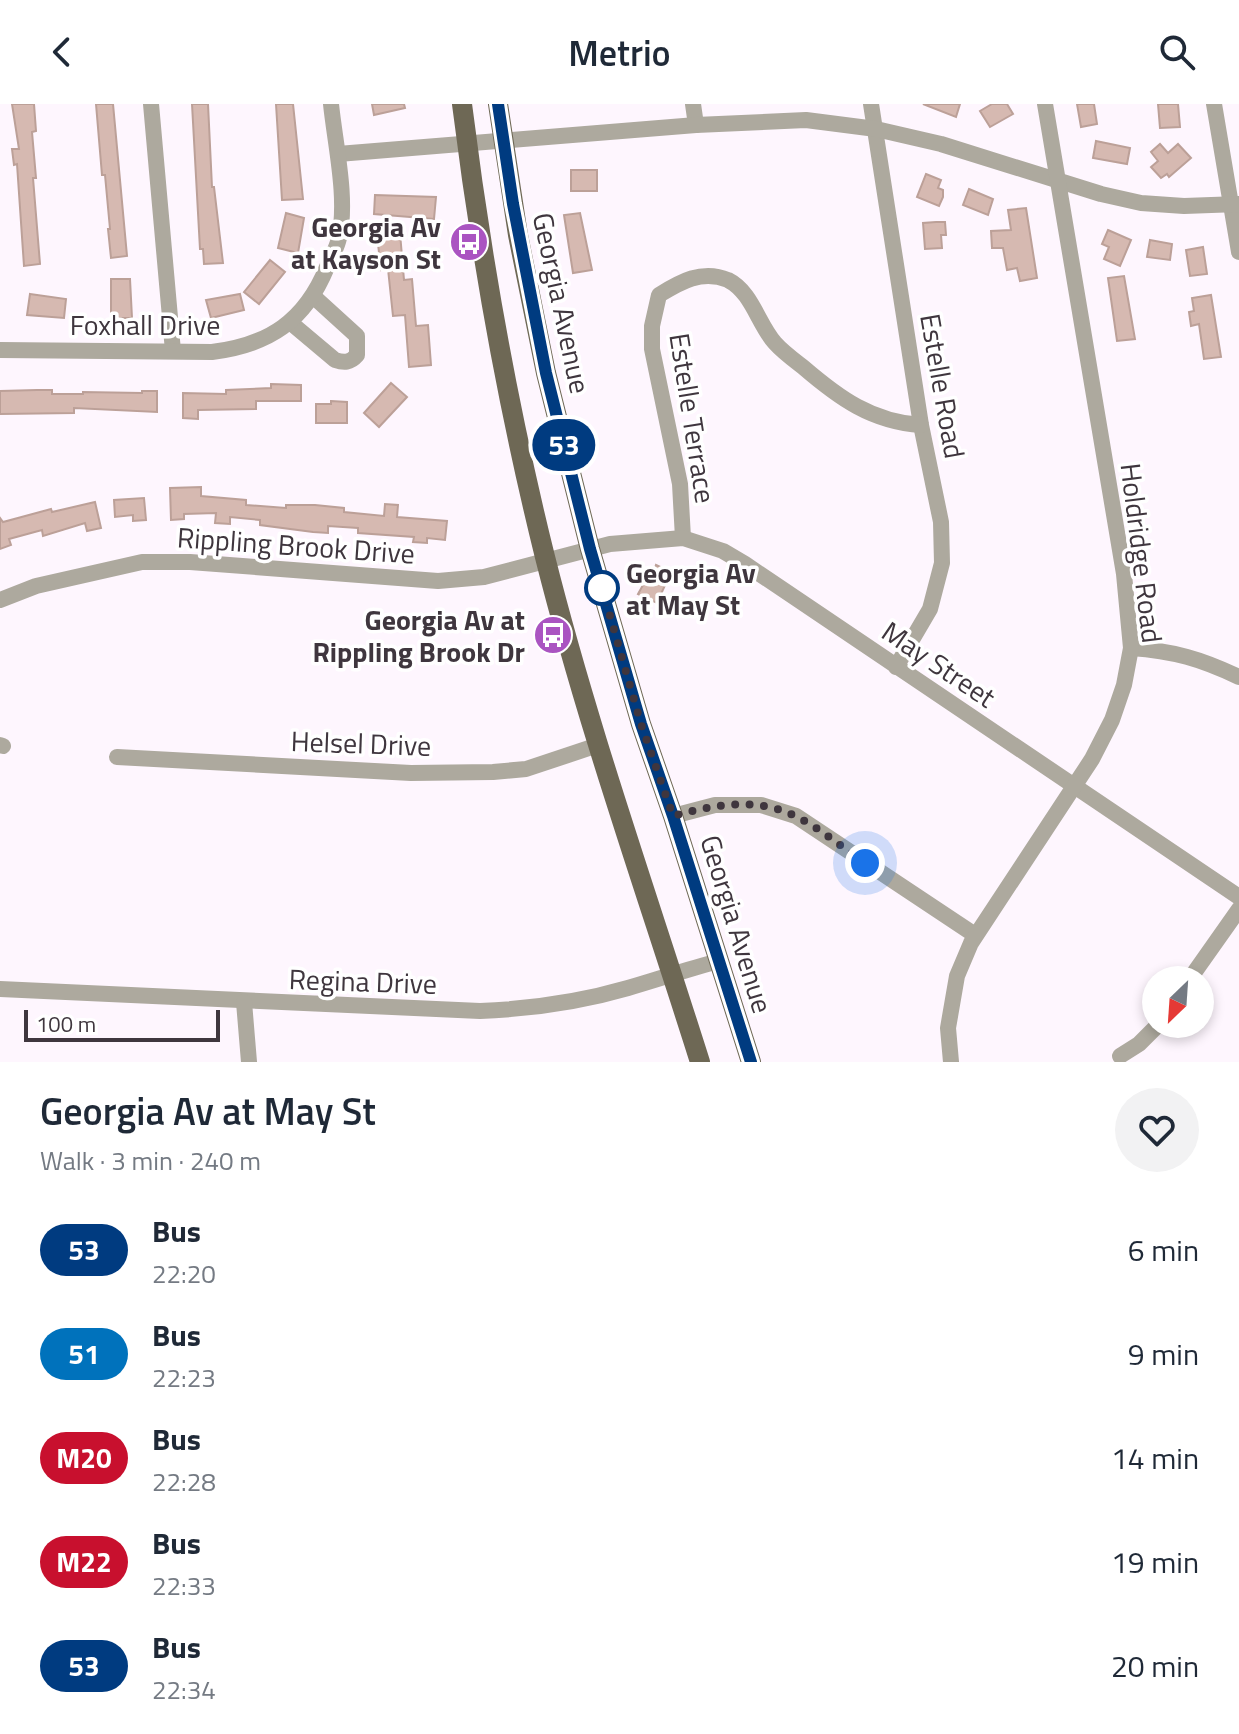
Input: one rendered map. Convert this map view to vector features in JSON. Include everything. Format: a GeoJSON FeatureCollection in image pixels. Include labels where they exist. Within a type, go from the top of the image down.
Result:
{"type":"FeatureCollection","features":[{"type":"Feature","properties":{"kind":"main road"},"geometry":{"type":"LineString","coordinates":[[462,104],[487,282],[517,437],[546,560],[598,745],[700,1062]]}},
{"type":"Feature","properties":{"kind":"main road","name":"Georgia Avenue"},"geometry":{"type":"LineString","coordinates":[[498,104],[502,141],[546,373],[590,549],[641,724],[751,1062]]}},
{"type":"Feature","properties":{"kind":"street"},"geometry":{"type":"LineString","coordinates":[[151,104],[173,351]]}},
{"type":"Feature","properties":{"kind":"street","name":"Foxhall Drive"},"geometry":{"type":"LineString","coordinates":[[0,350],[212,352],[236,349],[258,341],[291,323],[313,296],[339,238],[338,154],[331,104]]}},
{"type":"Feature","properties":{"kind":"street"},"geometry":{"type":"LineString","coordinates":[[693,104],[696,125]]}},
{"type":"Feature","properties":{"kind":"street","name":"Estelle Road"},"geometry":{"type":"LineString","coordinates":[[871,104],[921,425],[941,522],[942,563],[930,609],[896,667]]}},
{"type":"Feature","properties":{"kind":"street","name":"Holdridge Road"},"geometry":{"type":"LineString","coordinates":[[951,1062],[948,1028],[957,976],[975,935],[1104,739],[1124,685],[1131,648],[1124,574],[1045,104]]}},
{"type":"Feature","properties":{"kind":"street"},"geometry":{"type":"LineString","coordinates":[[1214,104],[1235,204],[1239,252]]}},
{"type":"Feature","properties":{"kind":"street"},"geometry":{"type":"LineString","coordinates":[[338,154],[696,125],[806,120],[876,129],[941,144],[1101,194],[1141,203],[1184,206],[1235,204]]}},
{"type":"Feature","properties":{"kind":"street","name":"Estelle Terrace"},"geometry":{"type":"LineString","coordinates":[[683,538],[680,484],[652,349],[652,326],[659,295],[687,279],[708,276],[728,281],[744,294],[775,343],[840,398],[871,416],[921,425]]}},
{"type":"Feature","properties":{"kind":"street"},"geometry":{"type":"LineString","coordinates":[[291,323],[335,360],[352,361],[357,355],[359,342],[353,330],[313,296]]}},
{"type":"Feature","properties":{"kind":"street","name":"May Street"},"geometry":{"type":"LineString","coordinates":[[590,549],[639,540],[683,538],[723,551],[1239,897]]}},
{"type":"Feature","properties":{"kind":"street","name":"Rippling Brook Drive"},"geometry":{"type":"LineString","coordinates":[[0,600],[36,586],[142,562],[190,562],[438,581],[484,577],[590,549]]}},
{"type":"Feature","properties":{"kind":"street"},"geometry":{"type":"LineString","coordinates":[[1131,648],[1168,651],[1201,659],[1239,677]]}},
{"type":"Feature","properties":{"kind":"street","name":"Helsel Drive"},"geometry":{"type":"LineString","coordinates":[[117,757],[411,773],[493,772],[526,769],[598,745]]}},
{"type":"Feature","properties":{"kind":"street"},"geometry":{"type":"LineString","coordinates":[[673,816],[715,805],[761,805],[796,816],[975,935]]}},
{"type":"Feature","properties":{"kind":"street"},"geometry":{"type":"LineString","coordinates":[[1199,966],[1239,909]]}},
{"type":"Feature","properties":{"kind":"street","name":"Regina Drive"},"geometry":{"type":"LineString","coordinates":[[0,989],[480,1011],[528,1009],[627,988],[719,961]]}},
{"type":"Feature","properties":{"kind":"street"},"geometry":{"type":"LineString","coordinates":[[244,1002],[249,1062]]}},
{"type":"Feature","properties":{"kind":"street"},"geometry":{"type":"LineString","coordinates":[[1120,1056],[1145,1038]]}},
{"type":"Feature","properties":{"kind":"building"},"geometry":{"type":"Polygon","coordinates":[[[12,104],[34,104],[36,131],[32,132],[36,178],[33,178],[40,264],[24,266],[17,164],[14,165],[12,149],[19,149],[12,104]]]}},
{"type":"Feature","properties":{"kind":"building"},"geometry":{"type":"Polygon","coordinates":[[[96,104],[113,104],[127,256],[111,258],[96,104]]]}},
{"type":"Feature","properties":{"kind":"building"},"geometry":{"type":"Polygon","coordinates":[[[192,104],[208,104],[212,187],[223,263],[204,264],[203,249],[200,249],[192,104]]]}},
{"type":"Feature","properties":{"kind":"building"},"geometry":{"type":"Polygon","coordinates":[[[276,104],[293,104],[303,199],[282,200],[276,104]]]}},
{"type":"Feature","properties":{"kind":"building"},"geometry":{"type":"Polygon","coordinates":[[[372,104],[404,104],[405,108],[374,115],[372,104]]]}},
{"type":"Feature","properties":{"kind":"building"},"geometry":{"type":"Polygon","coordinates":[[[923,104],[960,104],[956,117],[923,104]]]}},
{"type":"Feature","properties":{"kind":"building"},"geometry":{"type":"Polygon","coordinates":[[[992,104],[1007,104],[1013,114],[990,127],[980,111],[992,104]]]}},
{"type":"Feature","properties":{"kind":"building"},"geometry":{"type":"Polygon","coordinates":[[[1077,104],[1094,104],[1097,124],[1081,127],[1077,104]]]}},
{"type":"Feature","properties":{"kind":"building"},"geometry":{"type":"Polygon","coordinates":[[[1158,104],[1178,104],[1180,127],[1160,128],[1158,104]]]}},
{"type":"Feature","properties":{"kind":"building"},"geometry":{"type":"Polygon","coordinates":[[[1096,141],[1130,148],[1127,164],[1093,158],[1096,141]]]}},
{"type":"Feature","properties":{"kind":"building"},"geometry":{"type":"Polygon","coordinates":[[[1160,144],[1168,153],[1178,144],[1191,158],[1169,177],[1167,174],[1161,178],[1151,167],[1158,161],[1151,152],[1160,144]]]}},
{"type":"Feature","properties":{"kind":"building"},"geometry":{"type":"Polygon","coordinates":[[[571,170],[597,170],[597,191],[571,191],[571,170]]]}},
{"type":"Feature","properties":{"kind":"building"},"geometry":{"type":"Polygon","coordinates":[[[926,174],[941,180],[938,188],[943,190],[943,197],[939,206],[917,197],[926,174]]]}},
{"type":"Feature","properties":{"kind":"building"},"geometry":{"type":"Polygon","coordinates":[[[969,189],[993,199],[988,215],[963,205],[969,189]]]}},
{"type":"Feature","properties":{"kind":"building"},"geometry":{"type":"Polygon","coordinates":[[[375,195],[436,197],[434,219],[374,214],[375,195]]]}},
{"type":"Feature","properties":{"kind":"building"},"geometry":{"type":"Polygon","coordinates":[[[1026,208],[1037,278],[1020,281],[1017,268],[1007,270],[1003,248],[992,248],[991,231],[1011,230],[1008,210],[1026,208]]]}},
{"type":"Feature","properties":{"kind":"building"},"geometry":{"type":"Polygon","coordinates":[[[286,213],[304,218],[298,253],[278,248],[286,213]]]}},
{"type":"Feature","properties":{"kind":"building"},"geometry":{"type":"Polygon","coordinates":[[[580,213],[592,270],[573,273],[564,215],[580,213]]]}},
{"type":"Feature","properties":{"kind":"building"},"geometry":{"type":"Polygon","coordinates":[[[945,222],[946,235],[941,235],[942,248],[925,249],[923,223],[945,222]]]}},
{"type":"Feature","properties":{"kind":"building"},"geometry":{"type":"Polygon","coordinates":[[[1108,230],[1131,240],[1120,266],[1104,259],[1109,247],[1102,244],[1108,230]]]}},
{"type":"Feature","properties":{"kind":"building"},"geometry":{"type":"Polygon","coordinates":[[[400,233],[404,280],[412,279],[416,326],[428,325],[431,365],[409,367],[405,315],[393,316],[388,269],[381,270],[377,235],[400,233]]]}},
{"type":"Feature","properties":{"kind":"building"},"geometry":{"type":"Polygon","coordinates":[[[1150,240],[1172,244],[1170,260],[1147,257],[1150,240]]]}},
{"type":"Feature","properties":{"kind":"building"},"geometry":{"type":"Polygon","coordinates":[[[1203,247],[1207,274],[1190,276],[1186,250],[1203,247]]]}},
{"type":"Feature","properties":{"kind":"building"},"geometry":{"type":"Polygon","coordinates":[[[270,260],[285,272],[259,304],[244,292],[270,260]]]}},
{"type":"Feature","properties":{"kind":"building"},"geometry":{"type":"Polygon","coordinates":[[[1124,276],[1135,339],[1117,341],[1108,278],[1124,276]]]}},
{"type":"Feature","properties":{"kind":"building"},"geometry":{"type":"Polygon","coordinates":[[[111,279],[130,279],[132,318],[111,318],[111,279]]]}},
{"type":"Feature","properties":{"kind":"building"},"geometry":{"type":"Polygon","coordinates":[[[30,294],[66,299],[64,318],[27,315],[30,294]]]}},
{"type":"Feature","properties":{"kind":"building"},"geometry":{"type":"Polygon","coordinates":[[[240,294],[244,310],[211,318],[206,300],[240,294]]]}},
{"type":"Feature","properties":{"kind":"building"},"geometry":{"type":"Polygon","coordinates":[[[1211,295],[1221,357],[1204,359],[1199,324],[1191,326],[1189,312],[1194,311],[1192,298],[1211,295]]]}},
{"type":"Feature","properties":{"kind":"building"},"geometry":{"type":"Polygon","coordinates":[[[391,383],[407,397],[379,427],[364,413],[391,383]]]}},
{"type":"Feature","properties":{"kind":"building"},"geometry":{"type":"Polygon","coordinates":[[[271,384],[301,385],[301,401],[256,401],[256,409],[198,410],[198,419],[183,418],[183,393],[226,394],[226,390],[271,388],[271,384]]]}},
{"type":"Feature","properties":{"kind":"building"},"geometry":{"type":"Polygon","coordinates":[[[52,390],[52,394],[157,391],[157,412],[74,408],[74,413],[0,414],[0,391],[52,390]]]}},
{"type":"Feature","properties":{"kind":"building"},"geometry":{"type":"Polygon","coordinates":[[[331,401],[347,402],[347,423],[316,423],[316,404],[331,404],[331,401]]]}},
{"type":"Feature","properties":{"kind":"building"},"geometry":{"type":"Polygon","coordinates":[[[201,487],[201,496],[246,500],[246,505],[286,508],[286,505],[315,505],[384,516],[385,504],[398,505],[397,517],[447,521],[445,540],[427,538],[427,543],[413,542],[414,537],[358,533],[358,528],[328,526],[328,533],[313,532],[260,525],[260,520],[230,517],[230,524],[215,523],[216,513],[184,514],[184,519],[171,520],[170,488],[201,487]]]}},
{"type":"Feature","properties":{"kind":"building"},"geometry":{"type":"Polygon","coordinates":[[[144,498],[146,520],[133,521],[133,515],[115,517],[114,500],[144,498]]]}},
{"type":"Feature","properties":{"kind":"building"},"geometry":{"type":"Polygon","coordinates":[[[95,502],[101,528],[87,531],[85,523],[43,536],[42,530],[9,539],[11,545],[0,549],[0,518],[3,522],[51,509],[52,512],[95,502]]]}},
{"type":"Feature","properties":{"kind":"building"},"geometry":{"type":"Polygon","coordinates":[[[656,565],[671,572],[657,603],[638,594],[643,585],[637,583],[643,570],[649,573],[650,569],[654,571],[656,565]]]}},
{"type":"Feature","properties":{"kind":"bus line","name":"53"},"geometry":{"type":"LineString","coordinates":[[498,104],[513,204],[546,373],[590,549],[641,724],[751,1062]]}},
{"type":"Feature","properties":{"kind":"place","name":"Georgia Av at Kayson St"},"geometry":{"type":"Point","coordinates":[469,242]}},
{"type":"Feature","properties":{"kind":"place","name":"Georgia Av at May St"},"geometry":{"type":"Point","coordinates":[602,588]}},
{"type":"Feature","properties":{"kind":"place","name":"Georgia Av at Rippling Brook Dr"},"geometry":{"type":"Point","coordinates":[553,635]}},
{"type":"Feature","properties":{"kind":"route"},"geometry":{"type":"LineString","coordinates":[[602,588],[600,581],[641,724],[673,816],[715,805],[761,805],[796,816],[865,863]]}}]}
